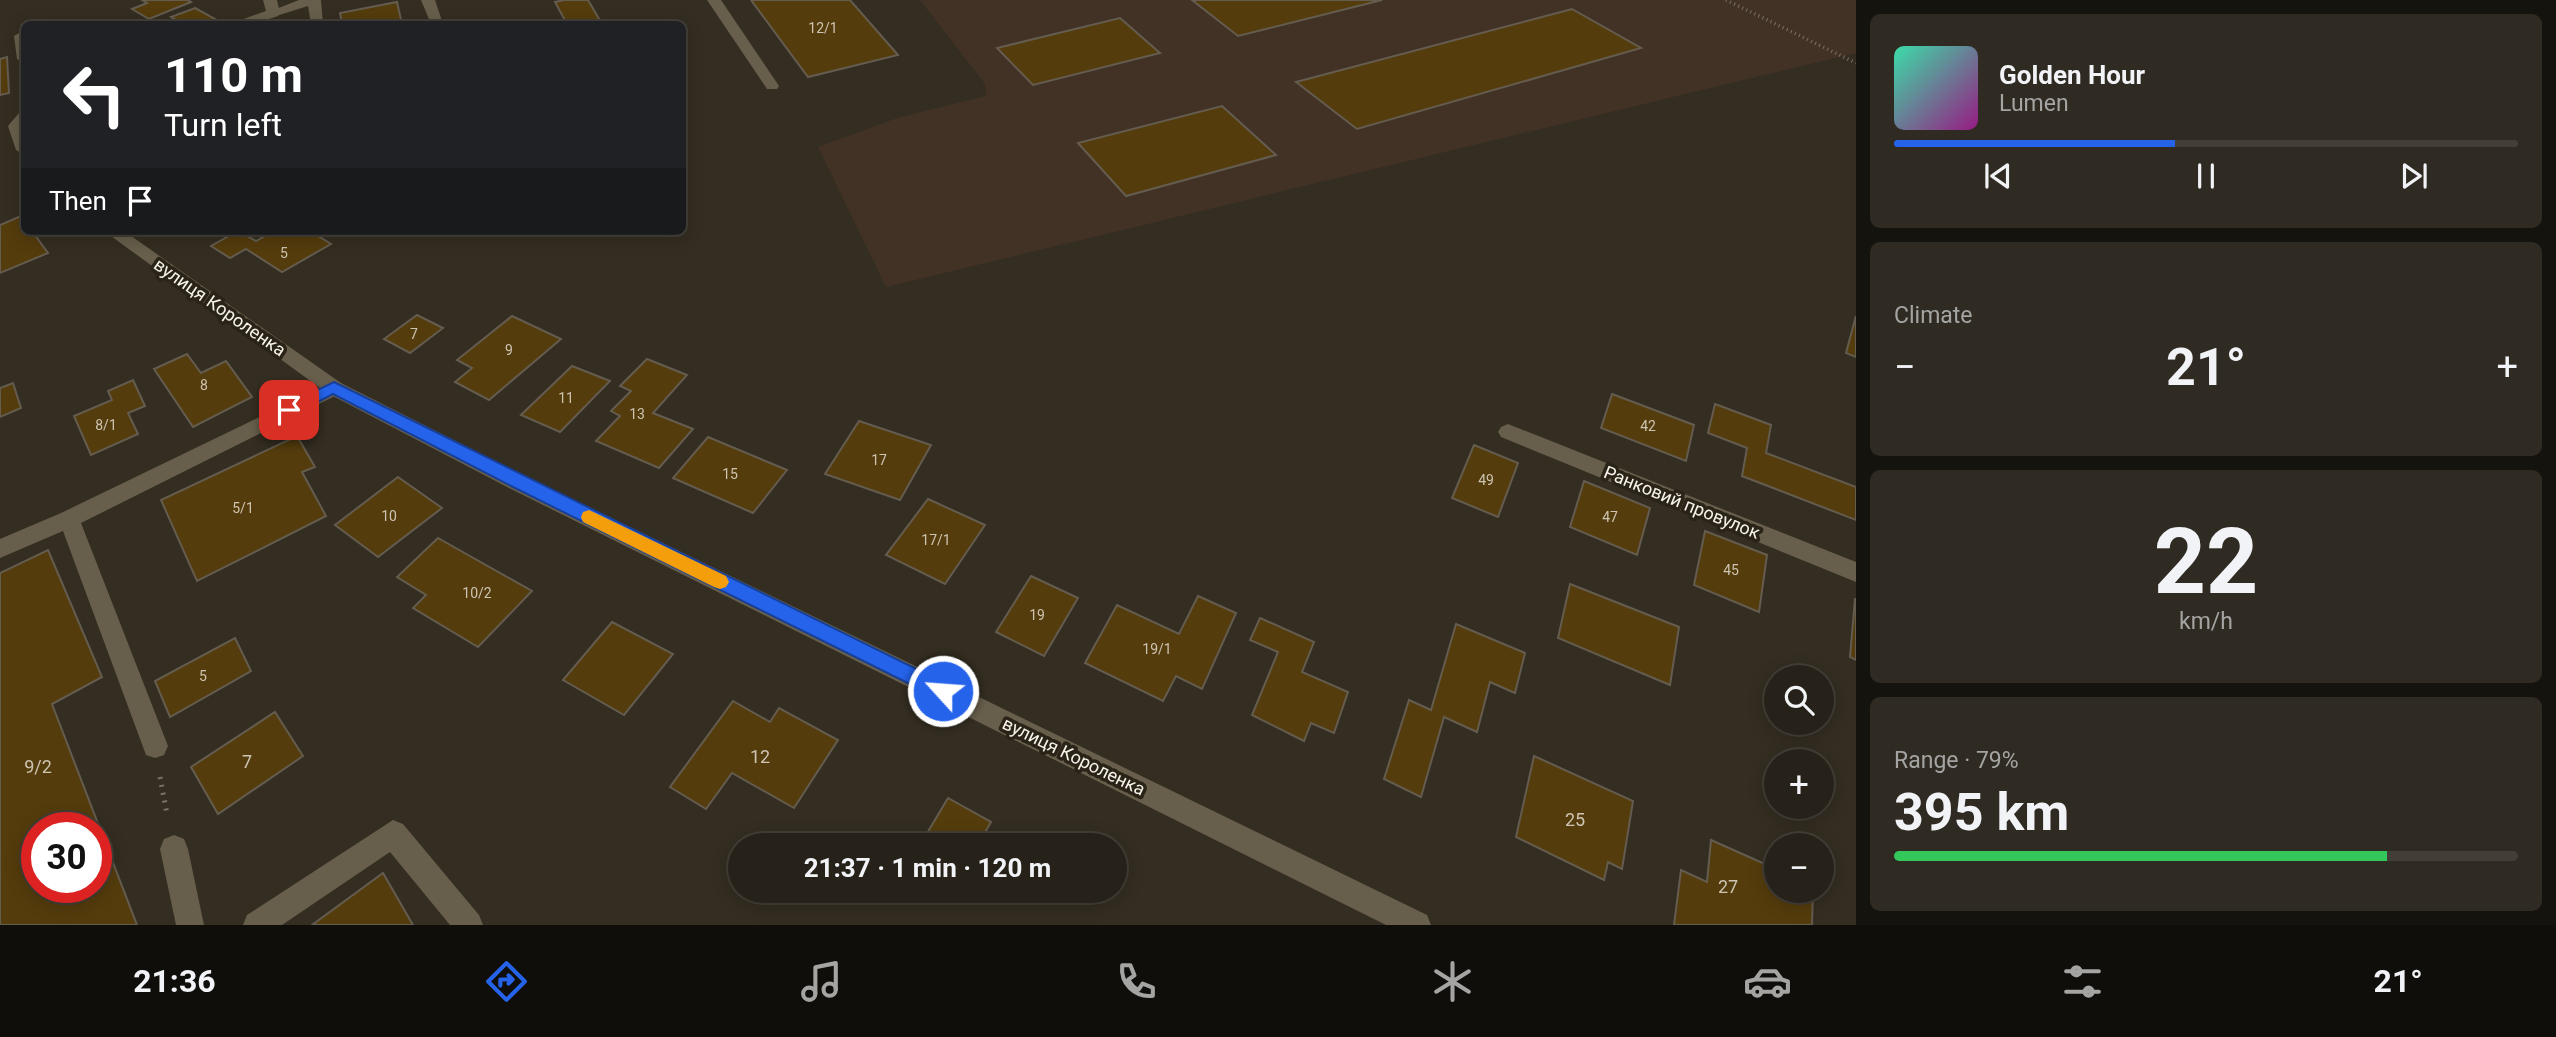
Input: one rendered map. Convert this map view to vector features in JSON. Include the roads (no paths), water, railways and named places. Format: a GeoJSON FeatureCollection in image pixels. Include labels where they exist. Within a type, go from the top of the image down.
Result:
{"type":"FeatureCollection","features":[{"type":"Feature","properties":{"kind":"street"},"geometry":{"type":"LineString","coordinates":[[248,21],[272,6],[313,0],[316,21]]}},
{"type":"Feature","properties":{"kind":"street"},"geometry":{"type":"LineString","coordinates":[[428,0],[436,21]]}},
{"type":"Feature","properties":{"kind":"street"},"geometry":{"type":"LineString","coordinates":[[714,0],[772,86]]}},
{"type":"Feature","properties":{"kind":"street"},"geometry":{"type":"LineString","coordinates":[[0,118],[21,110]]}},
{"type":"Feature","properties":{"kind":"street"},"geometry":{"type":"LineString","coordinates":[[21,120],[16,127],[21,141]]}},
{"type":"Feature","properties":{"kind":"street","name":"вулиця Короленка"},"geometry":{"type":"LineString","coordinates":[[119,235],[334,388],[519,483],[1417,925]]}},
{"type":"Feature","properties":{"kind":"street"},"geometry":{"type":"LineString","coordinates":[[0,550],[69,519],[334,388]]}},
{"type":"Feature","properties":{"kind":"street","name":"Ранковий провулок"},"geometry":{"type":"LineString","coordinates":[[1508,432],[1856,572]]}},
{"type":"Feature","properties":{"kind":"street"},"geometry":{"type":"LineString","coordinates":[[69,519],[155,746]]}},
{"type":"Feature","properties":{"kind":"street"},"geometry":{"type":"LineString","coordinates":[[257,925],[393,834],[469,925]]}},
{"type":"Feature","properties":{"kind":"street"},"geometry":{"type":"LineString","coordinates":[[174,849],[190,925]]}}]}
